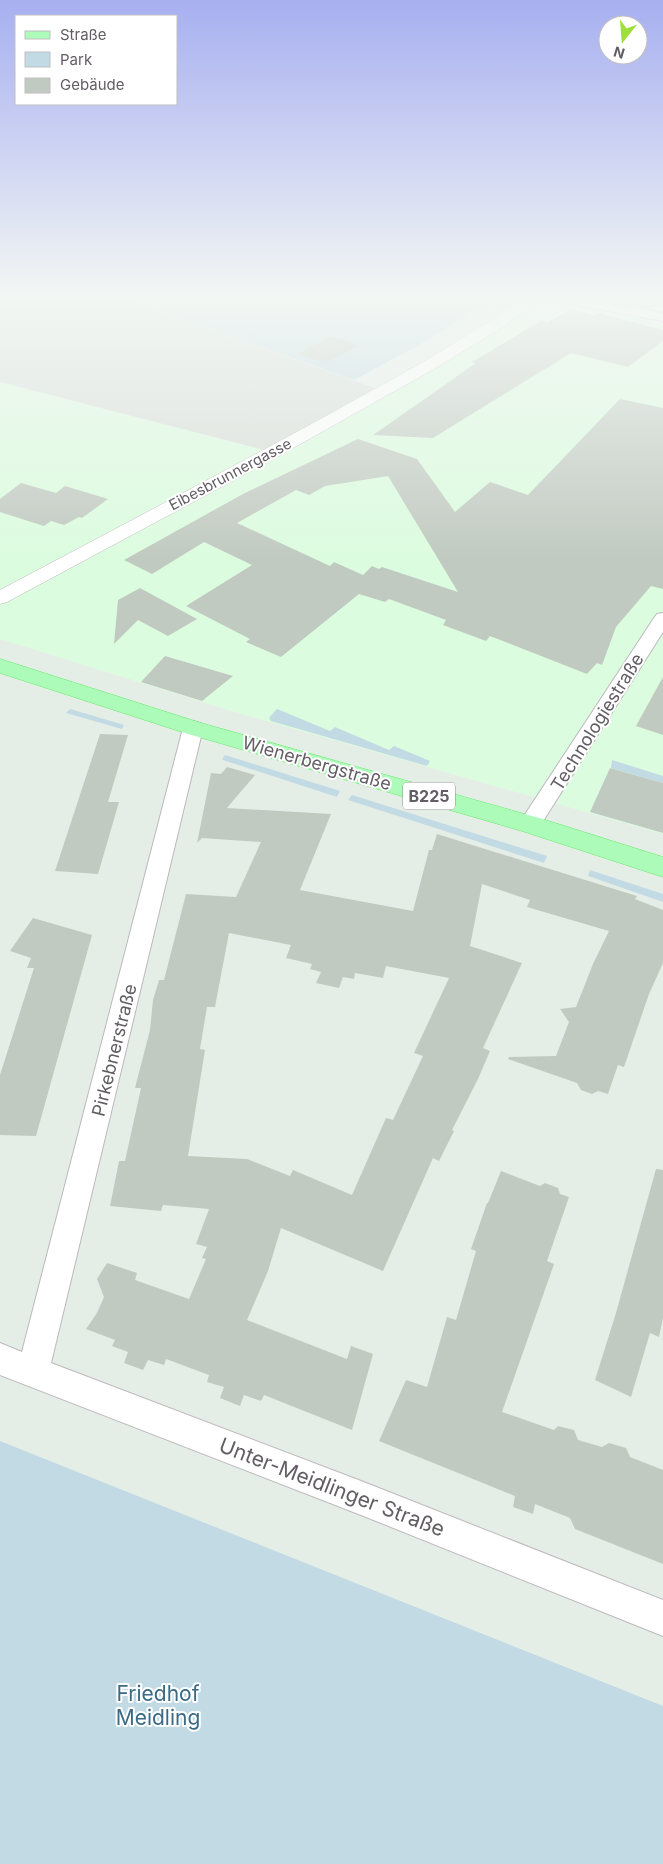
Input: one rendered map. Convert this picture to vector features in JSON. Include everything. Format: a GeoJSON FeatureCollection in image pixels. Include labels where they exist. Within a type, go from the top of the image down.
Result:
{"type":"FeatureCollection","features":[{"type":"Feature","properties":{"kind":"main road","name":"Wienerbergstraße"},"geometry":{"type":"LineString","coordinates":[[0,666],[193,728],[530,824],[663,867]]}},
{"type":"Feature","properties":{"kind":"street","name":"Eibesbrunnergasse"},"geometry":{"type":"LineString","coordinates":[[0,598],[394,385]]}},
{"type":"Feature","properties":{"kind":"street","name":"Technologiestraße"},"geometry":{"type":"LineString","coordinates":[[530,824],[663,618]]}},
{"type":"Feature","properties":{"kind":"street","name":"Pirkebnerstraße"},"geometry":{"type":"LineString","coordinates":[[33,1371],[193,728]]}},
{"type":"Feature","properties":{"kind":"street","name":"Unter-Meidlinger Straße"},"geometry":{"type":"LineString","coordinates":[[0,1359],[663,1618]]}},
{"type":"Feature","properties":{"kind":"shaded area"},"geometry":{"type":"Polygon","coordinates":[[[0,385],[12,385],[273,452],[386,385],[663,385],[663,834],[238,713],[0,639],[0,385]]]}},
{"type":"Feature","properties":{"kind":"shaded area"},"geometry":{"type":"Polygon","coordinates":[[[12,385],[366,385],[383,391],[273,452],[12,385]]]}},
{"type":"Feature","properties":{"kind":"green space"},"geometry":{"type":"Polygon","coordinates":[[[70,709],[124,725],[122,729],[66,713],[70,709]]]}},
{"type":"Feature","properties":{"kind":"green space"},"geometry":{"type":"Polygon","coordinates":[[[277,709],[330,731],[335,727],[389,750],[394,746],[430,761],[427,766],[271,721],[269,718],[277,709]]]}},
{"type":"Feature","properties":{"kind":"green space"},"geometry":{"type":"Polygon","coordinates":[[[225,755],[340,791],[337,797],[223,760],[225,755]]]}},
{"type":"Feature","properties":{"kind":"green space"},"geometry":{"type":"Polygon","coordinates":[[[612,760],[663,776],[663,783],[611,768],[612,760]]]}},
{"type":"Feature","properties":{"kind":"green space"},"geometry":{"type":"Polygon","coordinates":[[[352,795],[547,856],[544,863],[348,800],[352,795]]]}},
{"type":"Feature","properties":{"kind":"green space"},"geometry":{"type":"Polygon","coordinates":[[[590,870],[663,894],[663,902],[588,876],[590,870]]]}},
{"type":"Feature","properties":{"kind":"green space","name":"Friedhof Meidling"},"geometry":{"type":"Polygon","coordinates":[[[0,1441],[663,1706],[663,1864],[0,1864],[0,1441]]]}},
{"type":"Feature","properties":{"kind":"building"},"geometry":{"type":"Polygon","coordinates":[[[445,385],[519,385],[433,438],[373,435],[445,385]]]}},
{"type":"Feature","properties":{"kind":"building"},"geometry":{"type":"Polygon","coordinates":[[[620,399],[663,408],[663,589],[651,586],[616,627],[602,665],[597,663],[587,674],[490,636],[486,641],[443,625],[446,620],[389,599],[385,602],[359,594],[281,657],[246,642],[250,639],[186,606],[252,565],[204,542],[152,574],[124,560],[243,494],[358,439],[417,459],[455,512],[490,482],[528,495],[620,399]],[[388,476],[325,486],[309,495],[296,490],[237,523],[330,566],[334,562],[363,575],[372,566],[379,569],[382,567],[458,592],[388,476]]]}},
{"type":"Feature","properties":{"kind":"building"},"geometry":{"type":"Polygon","coordinates":[[[21,483],[56,493],[65,486],[108,499],[82,518],[79,517],[64,525],[51,521],[44,526],[0,512],[0,499],[21,483]]]}},
{"type":"Feature","properties":{"kind":"building"},"geometry":{"type":"Polygon","coordinates":[[[140,588],[197,619],[168,636],[138,620],[114,644],[118,600],[140,588]]]}},
{"type":"Feature","properties":{"kind":"building"},"geometry":{"type":"Polygon","coordinates":[[[165,656],[233,676],[202,701],[141,682],[165,656]]]}},
{"type":"Feature","properties":{"kind":"building"},"geometry":{"type":"Polygon","coordinates":[[[663,677],[663,735],[636,726],[663,677]]]}},
{"type":"Feature","properties":{"kind":"building"},"geometry":{"type":"Polygon","coordinates":[[[100,734],[128,735],[108,802],[119,802],[98,874],[55,871],[100,734]]]}},
{"type":"Feature","properties":{"kind":"building"},"geometry":{"type":"Polygon","coordinates":[[[227,767],[255,775],[227,808],[331,814],[300,890],[413,911],[429,850],[432,850],[437,834],[637,896],[635,899],[663,910],[663,963],[649,994],[624,1067],[618,1065],[608,1094],[598,1091],[592,1094],[581,1090],[577,1083],[508,1059],[509,1057],[556,1056],[569,1022],[560,1009],[576,1007],[593,964],[609,931],[527,907],[530,900],[482,884],[470,946],[522,963],[483,1048],[490,1051],[478,1079],[452,1130],[454,1131],[439,1161],[433,1158],[383,1271],[281,1228],[268,1271],[247,1320],[347,1359],[351,1346],[373,1354],[352,1430],[264,1395],[261,1401],[244,1395],[240,1406],[220,1398],[224,1387],[207,1382],[209,1375],[166,1359],[164,1365],[148,1360],[143,1370],[124,1363],[128,1352],[112,1346],[115,1340],[86,1329],[97,1313],[104,1297],[97,1279],[107,1263],[137,1273],[135,1280],[189,1299],[206,1259],[202,1258],[207,1247],[196,1244],[209,1209],[163,1205],[161,1211],[110,1206],[119,1161],[125,1161],[141,1088],[135,1088],[150,1030],[153,1000],[159,980],[164,980],[186,894],[236,897],[261,842],[202,838],[197,843],[211,773],[221,774],[227,767]],[[229,933],[215,1007],[207,1007],[200,1049],[205,1050],[188,1156],[247,1159],[290,1176],[293,1170],[352,1195],[386,1118],[393,1120],[423,1056],[414,1053],[449,978],[386,966],[383,978],[355,973],[354,979],[343,977],[339,988],[316,983],[321,972],[310,969],[312,964],[286,958],[291,945],[229,933]]]}},
{"type":"Feature","properties":{"kind":"building"},"geometry":{"type":"Polygon","coordinates":[[[610,768],[663,783],[663,833],[590,812],[610,768]]]}},
{"type":"Feature","properties":{"kind":"building"},"geometry":{"type":"Polygon","coordinates":[[[33,918],[92,935],[36,1136],[0,1135],[0,1075],[34,968],[27,968],[31,958],[10,951],[33,918]]]}},
{"type":"Feature","properties":{"kind":"building"},"geometry":{"type":"Polygon","coordinates":[[[656,1169],[663,1170],[663,1318],[659,1337],[650,1333],[631,1397],[595,1380],[616,1313],[656,1169]]]}},
{"type":"Feature","properties":{"kind":"building"},"geometry":{"type":"Polygon","coordinates":[[[501,1171],[540,1186],[545,1183],[558,1188],[560,1194],[569,1197],[547,1261],[554,1264],[502,1412],[554,1430],[558,1426],[574,1430],[578,1440],[602,1447],[609,1443],[626,1448],[630,1457],[663,1470],[663,1564],[575,1529],[570,1518],[535,1504],[533,1514],[513,1507],[515,1496],[379,1441],[406,1380],[427,1387],[447,1317],[456,1320],[476,1251],[471,1249],[487,1203],[501,1171]]]}}]}
